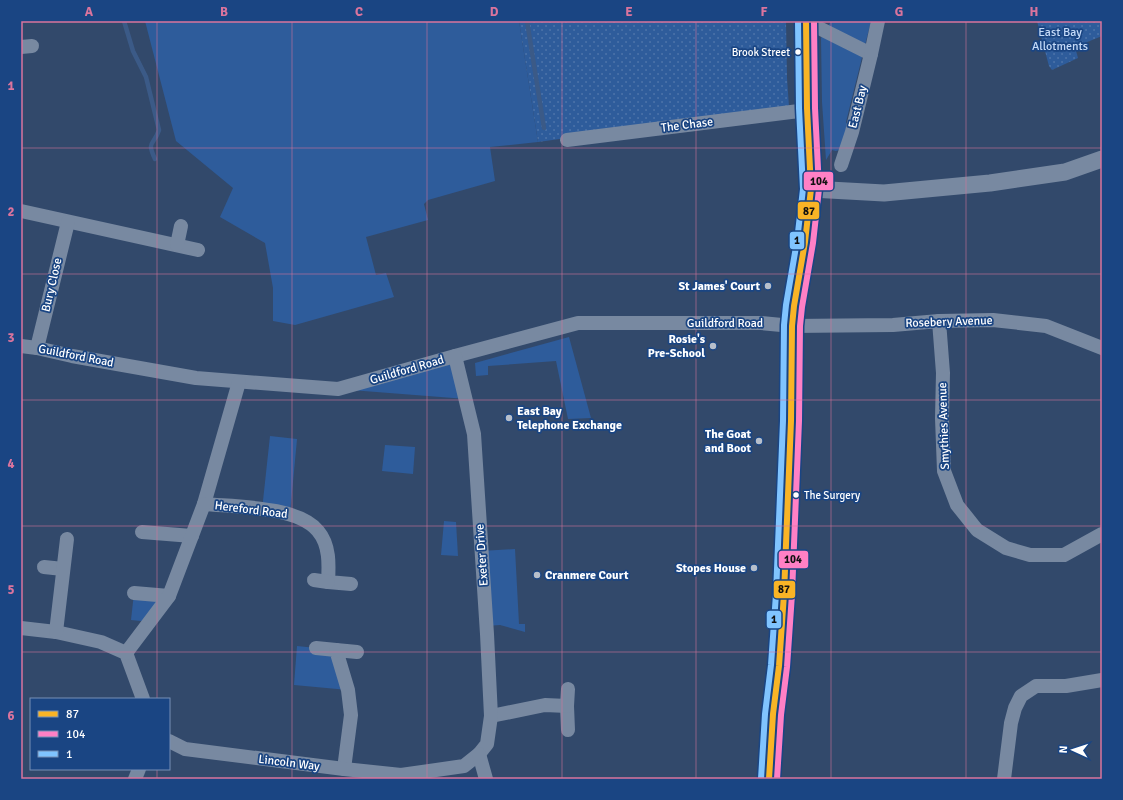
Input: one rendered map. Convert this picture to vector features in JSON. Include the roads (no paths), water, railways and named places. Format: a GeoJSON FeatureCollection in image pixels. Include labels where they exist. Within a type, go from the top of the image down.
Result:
{"type":"FeatureCollection","features":[{"type":"Feature","properties":{"kind":"street","name":"East Bay"},"geometry":{"type":"LineString","coordinates":[[840,161],[852,132],[878,21]]}},
{"type":"Feature","properties":{"kind":"street"},"geometry":{"type":"LineString","coordinates":[[769,779],[773,714],[779,666],[784,594],[791,421],[792,326],[805,242],[811,189],[807,110],[806,23],[871,54]]}},
{"type":"Feature","properties":{"kind":"street","name":"The Chase"},"geometry":{"type":"LineString","coordinates":[[568,140],[807,110]]}},
{"type":"Feature","properties":{"kind":"street"},"geometry":{"type":"LineString","coordinates":[[811,189],[884,193],[990,183],[1065,172],[1102,160]]}},
{"type":"Feature","properties":{"kind":"street"},"geometry":{"type":"LineString","coordinates":[[21,211],[198,250]]}},
{"type":"Feature","properties":{"kind":"street","name":"Bury Close"},"geometry":{"type":"LineString","coordinates":[[37,348],[68,222]]}},
{"type":"Feature","properties":{"kind":"street"},"geometry":{"type":"LineString","coordinates":[[177,245],[181,226]]}},
{"type":"Feature","properties":{"kind":"street","name":"Rosebery Avenue"},"geometry":{"type":"LineString","coordinates":[[792,326],[993,320],[1046,326],[1102,348]]}},
{"type":"Feature","properties":{"kind":"street","name":"Smythies Avenue"},"geometry":{"type":"LineString","coordinates":[[939,321],[942,373],[944,471],[957,505],[977,530],[1006,548],[1030,555],[1064,555],[1102,534]]}},
{"type":"Feature","properties":{"kind":"street","name":"Guildford Road"},"geometry":{"type":"LineString","coordinates":[[21,346],[196,378],[338,389],[578,323],[761,323],[792,326]]}},
{"type":"Feature","properties":{"kind":"street","name":"Exeter Drive"},"geometry":{"type":"LineString","coordinates":[[455,356],[474,434],[487,634],[490,716],[487,744],[479,754]]}},
{"type":"Feature","properties":{"kind":"street","name":"Hereford Road"},"geometry":{"type":"LineString","coordinates":[[239,382],[204,504],[290,514],[308,522],[319,532],[325,545],[329,564],[328,582]]}},
{"type":"Feature","properties":{"kind":"street"},"geometry":{"type":"LineString","coordinates":[[126,653],[169,596],[204,504]]}},
{"type":"Feature","properties":{"kind":"street"},"geometry":{"type":"LineString","coordinates":[[142,532],[192,536]]}},
{"type":"Feature","properties":{"kind":"street"},"geometry":{"type":"LineString","coordinates":[[56,632],[67,539]]}},
{"type":"Feature","properties":{"kind":"street"},"geometry":{"type":"LineString","coordinates":[[44,567],[63,569]]}},
{"type":"Feature","properties":{"kind":"street"},"geometry":{"type":"LineString","coordinates":[[314,580],[351,584]]}},
{"type":"Feature","properties":{"kind":"street"},"geometry":{"type":"LineString","coordinates":[[134,593],[169,596]]}},
{"type":"Feature","properties":{"kind":"street"},"geometry":{"type":"LineString","coordinates":[[21,628],[56,632],[101,642],[126,653],[143,698]]}},
{"type":"Feature","properties":{"kind":"street"},"geometry":{"type":"LineString","coordinates":[[316,648],[356,652]]}},
{"type":"Feature","properties":{"kind":"street"},"geometry":{"type":"LineString","coordinates":[[336,650],[348,690],[351,715],[344,769]]}},
{"type":"Feature","properties":{"kind":"street"},"geometry":{"type":"LineString","coordinates":[[1004,779],[1011,723],[1015,708],[1021,696],[1036,686],[1066,686],[1102,680]]}},
{"type":"Feature","properties":{"kind":"street"},"geometry":{"type":"LineString","coordinates":[[568,689],[568,730]]}},
{"type":"Feature","properties":{"kind":"street"},"geometry":{"type":"LineString","coordinates":[[490,716],[545,705],[567,706]]}},
{"type":"Feature","properties":{"kind":"street","name":"Lincoln Way"},"geometry":{"type":"LineString","coordinates":[[170,742],[185,749],[401,775],[464,766],[479,754]]}},
{"type":"Feature","properties":{"kind":"street"},"geometry":{"type":"LineString","coordinates":[[479,754],[486,779]]}},
{"type":"Feature","properties":{"kind":"street"},"geometry":{"type":"LineString","coordinates":[[135,779],[140,770]]}},
{"type":"Feature","properties":{"kind":"waterway"},"geometry":{"type":"LineString","coordinates":[[124,21],[133,51],[146,77],[159,130],[151,146],[155,159]]}},
{"type":"Feature","properties":{"kind":"waterway"},"geometry":{"type":"LineString","coordinates":[[527,21],[544,128]]}},
{"type":"Feature","properties":{"kind":"place","name":"Brook Street"},"geometry":{"type":"Point","coordinates":[798,52]}},
{"type":"Feature","properties":{"kind":"place","name":"St James' Court"},"geometry":{"type":"Point","coordinates":[768,286]}},
{"type":"Feature","properties":{"kind":"place","name":"Rosie's Pre-School"},"geometry":{"type":"Point","coordinates":[713,346]}},
{"type":"Feature","properties":{"kind":"place","name":"East Bay Telephone Exchange"},"geometry":{"type":"Point","coordinates":[509,418]}},
{"type":"Feature","properties":{"kind":"place","name":"The Goat and Boot"},"geometry":{"type":"Point","coordinates":[759,441]}},
{"type":"Feature","properties":{"kind":"place","name":"The Surgery"},"geometry":{"type":"Point","coordinates":[796,495]}},
{"type":"Feature","properties":{"kind":"place","name":"Stopes House"},"geometry":{"type":"Point","coordinates":[754,568]}},
{"type":"Feature","properties":{"kind":"place","name":"Cranmere Court"},"geometry":{"type":"Point","coordinates":[537,575]}},
{"type":"Feature","properties":{"kind":"park label","name":"East Bay Allotments"},"geometry":{"type":"Point","coordinates":[1060,39]}}]}
